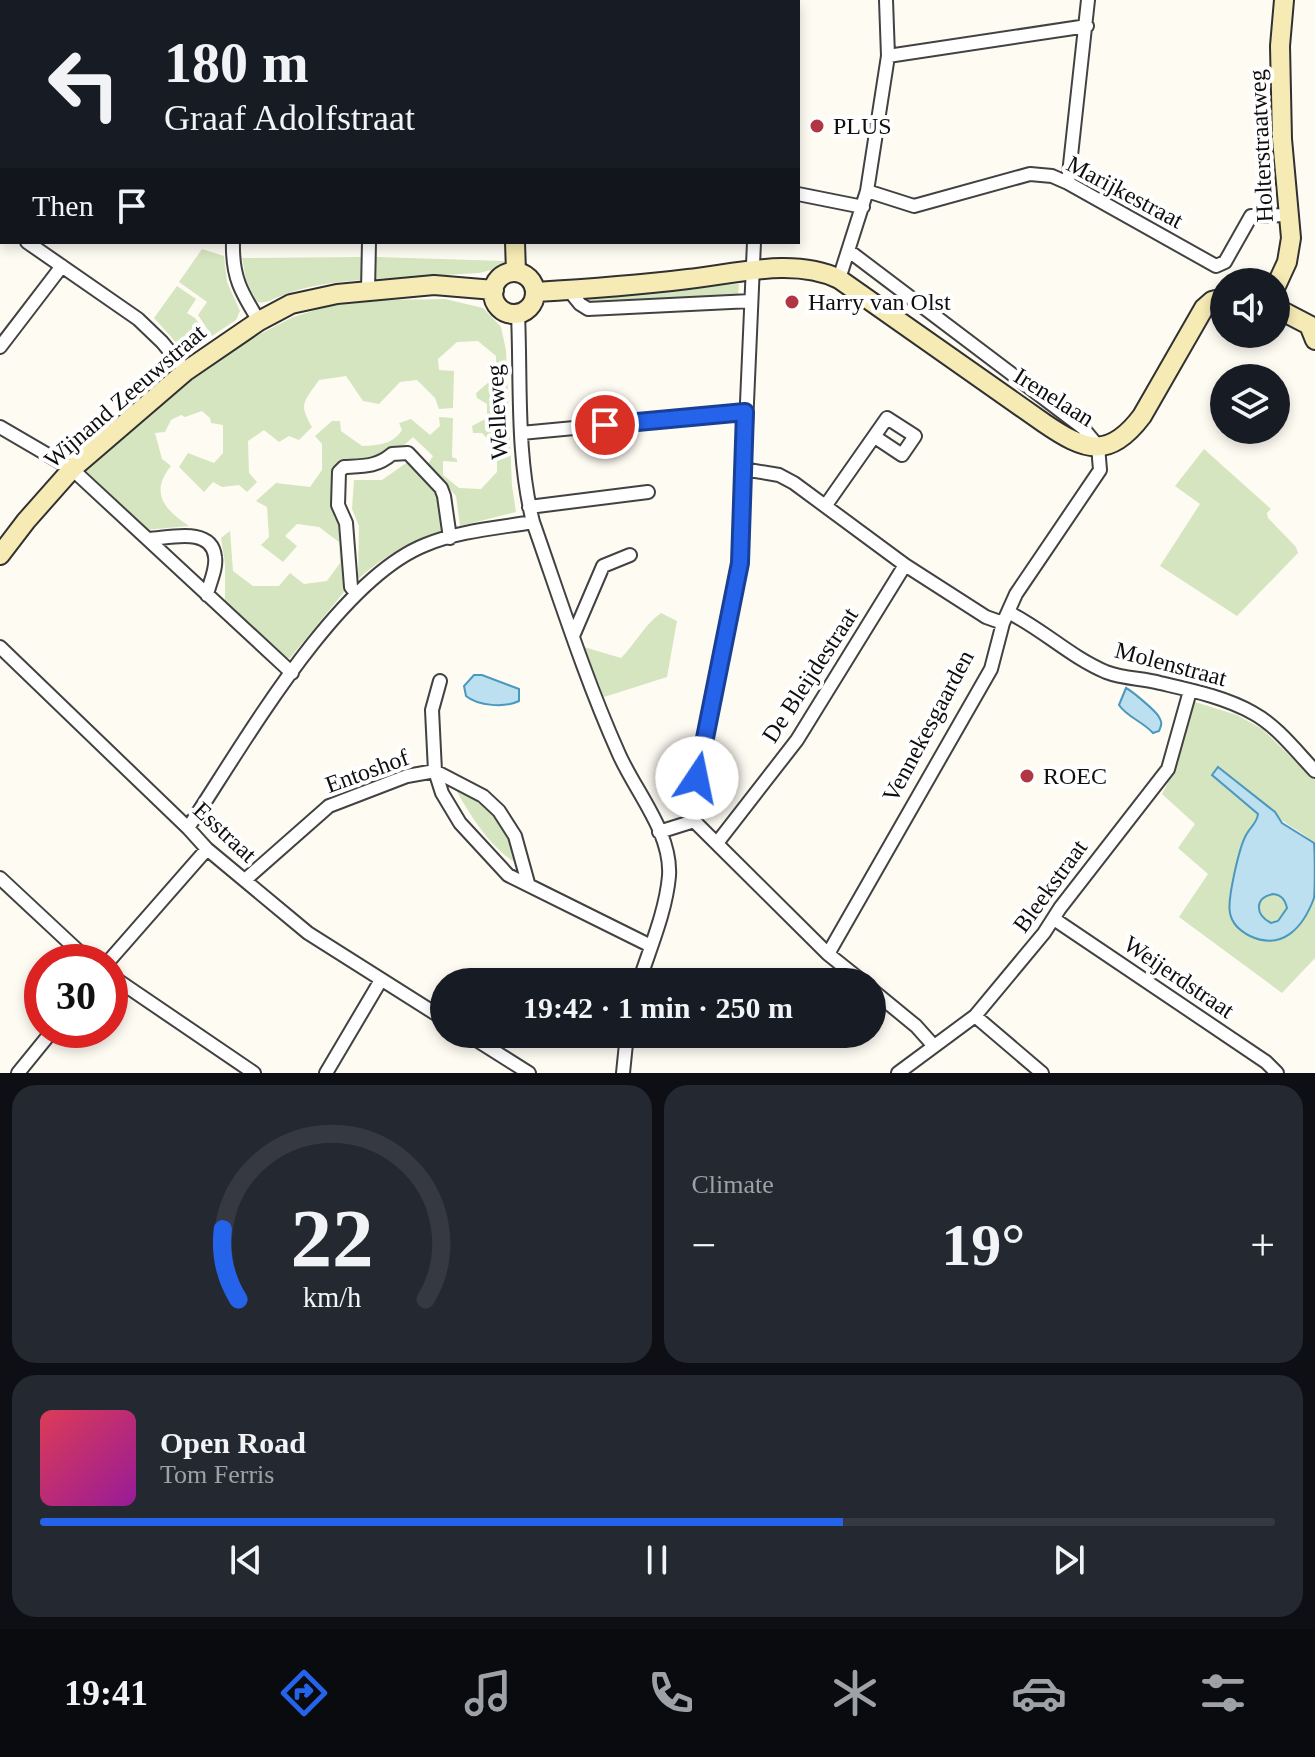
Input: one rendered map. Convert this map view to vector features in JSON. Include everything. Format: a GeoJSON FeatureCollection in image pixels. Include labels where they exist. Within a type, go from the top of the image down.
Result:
{"type":"FeatureCollection","features":[{"type":"Feature","properties":{"kind":"main road","name":"Holterstraatweg"},"geometry":{"type":"LineString","coordinates":[[1284,0],[1280,46],[1282,139],[1290,253],[1284,268]]}},
{"type":"Feature","properties":{"kind":"main road"},"geometry":{"type":"LineString","coordinates":[[515,244],[516,272]]}},
{"type":"Feature","properties":{"kind":"main road","name":"Irenelaan"},"geometry":{"type":"LineString","coordinates":[[536,292],[686,280],[752,270],[809,269],[839,279],[1068,439],[1085,446],[1098,446]]}},
{"type":"Feature","properties":{"kind":"main road"},"geometry":{"type":"LineString","coordinates":[[516,272],[531,280],[536,292],[533,304],[518,314],[500,308],[494,290],[501,277],[516,272]]}},
{"type":"Feature","properties":{"kind":"main road","name":"Wijnand Zeeuwstraat"},"geometry":{"type":"LineString","coordinates":[[0,555],[72,469],[186,371],[259,321],[291,304],[317,297],[434,285],[494,290]]}},
{"type":"Feature","properties":{"kind":"main road"},"geometry":{"type":"LineString","coordinates":[[1098,446],[1120,439],[1130,432],[1210,303]]}},
{"type":"Feature","properties":{"kind":"main road"},"geometry":{"type":"LineString","coordinates":[[1290,319],[1304,321],[1314,333]]}},
{"type":"Feature","properties":{"kind":"street"},"geometry":{"type":"LineString","coordinates":[[839,279],[867,191],[888,56],[886,0]]}},
{"type":"Feature","properties":{"kind":"street"},"geometry":{"type":"LineString","coordinates":[[1068,183],[1088,0]]}},
{"type":"Feature","properties":{"kind":"street"},"geometry":{"type":"LineString","coordinates":[[888,56],[1087,26]]}},
{"type":"Feature","properties":{"kind":"street","name":"Marijkestraat"},"geometry":{"type":"LineString","coordinates":[[867,191],[914,206],[1030,174],[1052,176],[1216,266],[1225,262],[1251,216],[1289,215]]}},
{"type":"Feature","properties":{"kind":"street"},"geometry":{"type":"LineString","coordinates":[[800,194],[863,207]]}},
{"type":"Feature","properties":{"kind":"street"},"geometry":{"type":"LineString","coordinates":[[30,244],[138,319],[186,371]]}},
{"type":"Feature","properties":{"kind":"street"},"geometry":{"type":"LineString","coordinates":[[233,244],[233,270],[239,288],[259,321]]}},
{"type":"Feature","properties":{"kind":"street"},"geometry":{"type":"LineString","coordinates":[[368,291],[369,244]]}},
{"type":"Feature","properties":{"kind":"street"},"geometry":{"type":"LineString","coordinates":[[754,244],[740,563],[692,805],[694,821],[846,968]]}},
{"type":"Feature","properties":{"kind":"street","name":"Irenelaan"},"geometry":{"type":"LineString","coordinates":[[849,251],[1083,428],[1098,446]]}},
{"type":"Feature","properties":{"kind":"street"},"geometry":{"type":"LineString","coordinates":[[0,347],[62,266]]}},
{"type":"Feature","properties":{"kind":"street"},"geometry":{"type":"LineString","coordinates":[[567,288],[588,309],[751,301]]}},
{"type":"Feature","properties":{"kind":"street","name":"Welleweg"},"geometry":{"type":"LineString","coordinates":[[518,314],[521,433],[533,522],[618,753],[659,832],[667,856],[669,875],[644,968]]}},
{"type":"Feature","properties":{"kind":"street"},"geometry":{"type":"LineString","coordinates":[[521,433],[745,412]]}},
{"type":"Feature","properties":{"kind":"street"},"geometry":{"type":"LineString","coordinates":[[0,427],[72,469],[292,673]]}},
{"type":"Feature","properties":{"kind":"street"},"geometry":{"type":"LineString","coordinates":[[826,505],[862,450],[875,437]]}},
{"type":"Feature","properties":{"kind":"street","name":"Vennekesgaarden"},"geometry":{"type":"LineString","coordinates":[[828,954],[991,669],[1005,618],[1016,594],[1098,475],[1098,446]]}},
{"type":"Feature","properties":{"kind":"street"},"geometry":{"type":"LineString","coordinates":[[356,593],[351,587],[346,523],[338,505],[339,472],[344,467],[371,466],[384,462],[392,454],[408,453],[441,488],[450,538]]}},
{"type":"Feature","properties":{"kind":"street","name":"Molenstraat"},"geometry":{"type":"LineString","coordinates":[[743,469],[779,475],[826,505],[905,565],[986,617],[1030,623],[1063,649],[1105,671],[1232,703],[1255,714],[1275,729],[1315,771]]}},
{"type":"Feature","properties":{"kind":"street"},"geometry":{"type":"LineString","coordinates":[[529,507],[648,492]]}},
{"type":"Feature","properties":{"kind":"street"},"geometry":{"type":"LineString","coordinates":[[188,828],[292,673],[356,593],[399,559],[424,545],[533,522]]}},
{"type":"Feature","properties":{"kind":"street"},"geometry":{"type":"LineString","coordinates":[[149,539],[196,535],[207,542],[216,559],[207,595]]}},
{"type":"Feature","properties":{"kind":"street"},"geometry":{"type":"LineString","coordinates":[[573,636],[603,566],[630,555]]}},
{"type":"Feature","properties":{"kind":"street","name":"De Bleijdestraat"},"geometry":{"type":"LineString","coordinates":[[717,843],[797,740],[905,565]]}},
{"type":"Feature","properties":{"kind":"street","name":"Esstraat"},"geometry":{"type":"LineString","coordinates":[[0,647],[207,849],[308,933],[430,1010]]}},
{"type":"Feature","properties":{"kind":"street","name":"Entoshof"},"geometry":{"type":"LineString","coordinates":[[440,681],[432,710],[435,771],[442,793],[460,823],[508,875],[651,946]]}},
{"type":"Feature","properties":{"kind":"street","name":"Bleekstraat"},"geometry":{"type":"LineString","coordinates":[[898,1073],[975,1016],[1054,919],[1088,870],[1168,769],[1190,691]]}},
{"type":"Feature","properties":{"kind":"street","name":"Entoshof"},"geometry":{"type":"LineString","coordinates":[[245,880],[329,806],[407,776],[435,771],[483,796],[499,811],[515,836],[528,883]]}},
{"type":"Feature","properties":{"kind":"street"},"geometry":{"type":"LineString","coordinates":[[659,832],[694,821]]}},
{"type":"Feature","properties":{"kind":"street"},"geometry":{"type":"LineString","coordinates":[[124,944],[207,849]]}},
{"type":"Feature","properties":{"kind":"street"},"geometry":{"type":"LineString","coordinates":[[0,878],[71,944]]}},
{"type":"Feature","properties":{"kind":"street","name":"Weijerdstraat"},"geometry":{"type":"LineString","coordinates":[[1054,919],[1266,1062],[1277,1073]]}},
{"type":"Feature","properties":{"kind":"street"},"geometry":{"type":"LineString","coordinates":[[326,1073],[381,980]]}},
{"type":"Feature","properties":{"kind":"street"},"geometry":{"type":"LineString","coordinates":[[128,987],[254,1073]]}},
{"type":"Feature","properties":{"kind":"street"},"geometry":{"type":"LineString","coordinates":[[886,1001],[933,1045]]}},
{"type":"Feature","properties":{"kind":"street"},"geometry":{"type":"LineString","coordinates":[[975,1016],[1042,1073]]}},
{"type":"Feature","properties":{"kind":"street"},"geometry":{"type":"LineString","coordinates":[[18,1073],[38,1048]]}},
{"type":"Feature","properties":{"kind":"street"},"geometry":{"type":"LineString","coordinates":[[489,1048],[529,1073]]}},
{"type":"Feature","properties":{"kind":"street"},"geometry":{"type":"LineString","coordinates":[[623,1073],[626,1048]]}},
{"type":"Feature","properties":{"kind":"green space"},"geometry":{"type":"Polygon","coordinates":[[[202,249],[224,256],[227,282],[240,311],[236,320],[212,336],[198,315],[207,302],[179,282],[202,249]]]}},
{"type":"Feature","properties":{"kind":"green space"},"geometry":{"type":"Polygon","coordinates":[[[364,257],[363,280],[311,287],[267,302],[257,302],[246,280],[242,258],[364,257]]]}},
{"type":"Feature","properties":{"kind":"green space"},"geometry":{"type":"Polygon","coordinates":[[[376,257],[505,261],[499,268],[479,273],[375,279],[376,257]]]}},
{"type":"Feature","properties":{"kind":"green space"},"geometry":{"type":"Polygon","coordinates":[[[739,284],[738,296],[586,303],[580,298],[613,289],[739,284]]]}},
{"type":"Feature","properties":{"kind":"green space"},"geometry":{"type":"Polygon","coordinates":[[[177,286],[196,299],[187,313],[195,318],[209,338],[190,350],[181,348],[154,318],[177,286]]]}},
{"type":"Feature","properties":{"kind":"green space"},"geometry":{"type":"Polygon","coordinates":[[[445,299],[483,308],[501,327],[506,350],[516,512],[460,526],[456,496],[428,464],[433,456],[413,437],[384,464],[339,465],[334,517],[344,527],[344,592],[290,658],[283,659],[225,605],[225,564],[221,538],[230,531],[233,571],[253,586],[279,586],[290,573],[304,584],[327,581],[340,563],[339,542],[319,527],[297,524],[285,536],[297,546],[283,562],[261,545],[269,537],[267,507],[256,501],[276,483],[310,487],[322,470],[322,444],[315,436],[332,421],[340,421],[341,431],[362,446],[389,441],[402,430],[399,423],[411,419],[430,435],[440,426],[439,417],[453,418],[452,457],[457,462],[443,461],[443,475],[459,488],[481,489],[497,472],[497,449],[482,433],[473,433],[472,426],[487,418],[487,404],[477,398],[476,393],[496,376],[496,356],[478,341],[457,342],[438,359],[439,370],[454,371],[453,408],[439,409],[435,398],[417,380],[400,382],[379,404],[363,401],[346,376],[319,380],[304,407],[312,427],[299,440],[289,436],[279,442],[264,430],[248,441],[249,473],[257,482],[247,492],[239,485],[222,487],[213,482],[204,492],[179,467],[188,453],[214,463],[223,453],[223,425],[211,423],[202,411],[171,420],[165,432],[155,433],[162,459],[171,466],[164,476],[161,493],[167,507],[189,526],[145,530],[87,476],[85,468],[219,351],[247,341],[293,317],[329,306],[384,300],[445,299]]]}},
{"type":"Feature","properties":{"kind":"green space"},"geometry":{"type":"Polygon","coordinates":[[[1204,449],[1271,509],[1267,513],[1268,518],[1298,553],[1237,616],[1160,566],[1200,504],[1175,486],[1204,449]]]}},
{"type":"Feature","properties":{"kind":"green space"},"geometry":{"type":"Polygon","coordinates":[[[409,461],[441,495],[448,529],[400,548],[358,579],[359,526],[352,509],[354,480],[382,480],[409,461]]]}},
{"type":"Feature","properties":{"kind":"green space"},"geometry":{"type":"Polygon","coordinates":[[[661,613],[677,621],[667,677],[604,697],[584,647],[621,658],[661,613]]]}},
{"type":"Feature","properties":{"kind":"green space"},"geometry":{"type":"Polygon","coordinates":[[[1192,701],[1237,715],[1262,729],[1315,780],[1315,846],[1274,812],[1258,814],[1230,900],[1243,933],[1270,941],[1288,935],[1295,928],[1315,896],[1315,958],[1282,993],[1179,917],[1208,874],[1178,848],[1195,824],[1162,794],[1174,771],[1192,701]]]}},
{"type":"Feature","properties":{"kind":"green space"},"geometry":{"type":"Polygon","coordinates":[[[458,784],[494,812],[505,826],[523,867],[511,860],[482,831],[453,785],[458,784]]]}},
{"type":"Feature","properties":{"kind":"green space"},"geometry":{"type":"Polygon","coordinates":[[[1272,894],[1282,898],[1286,908],[1282,918],[1272,922],[1262,918],[1258,908],[1262,898],[1272,894]]]}},
{"type":"Feature","properties":{"kind":"water"},"geometry":{"type":"Polygon","coordinates":[[[474,675],[519,689],[519,701],[499,705],[471,699],[466,696],[464,686],[474,675]]]}},
{"type":"Feature","properties":{"kind":"water"},"geometry":{"type":"Polygon","coordinates":[[[1126,688],[1157,714],[1161,723],[1159,731],[1153,733],[1119,705],[1126,688]]]}},
{"type":"Feature","properties":{"kind":"water"},"geometry":{"type":"Polygon","coordinates":[[[1218,767],[1275,812],[1282,823],[1314,843],[1314,898],[1304,919],[1290,934],[1272,941],[1261,940],[1243,932],[1231,917],[1230,897],[1237,862],[1246,835],[1258,814],[1212,775],[1218,767]],[[1276,895],[1262,899],[1259,907],[1262,916],[1271,923],[1278,921],[1287,908],[1283,898],[1276,895]]]}},
{"type":"Feature","properties":{"kind":"place","name":"PLUS"},"geometry":{"type":"Point","coordinates":[817,126]}},
{"type":"Feature","properties":{"kind":"place","name":"Harry van Olst"},"geometry":{"type":"Point","coordinates":[792,302]}},
{"type":"Feature","properties":{"kind":"place","name":"ROEC"},"geometry":{"type":"Point","coordinates":[1027,776]}},
{"type":"Feature","properties":{"kind":"route"},"geometry":{"type":"LineString","coordinates":[[605,425],[745,412],[740,563],[697,778]]}}]}
